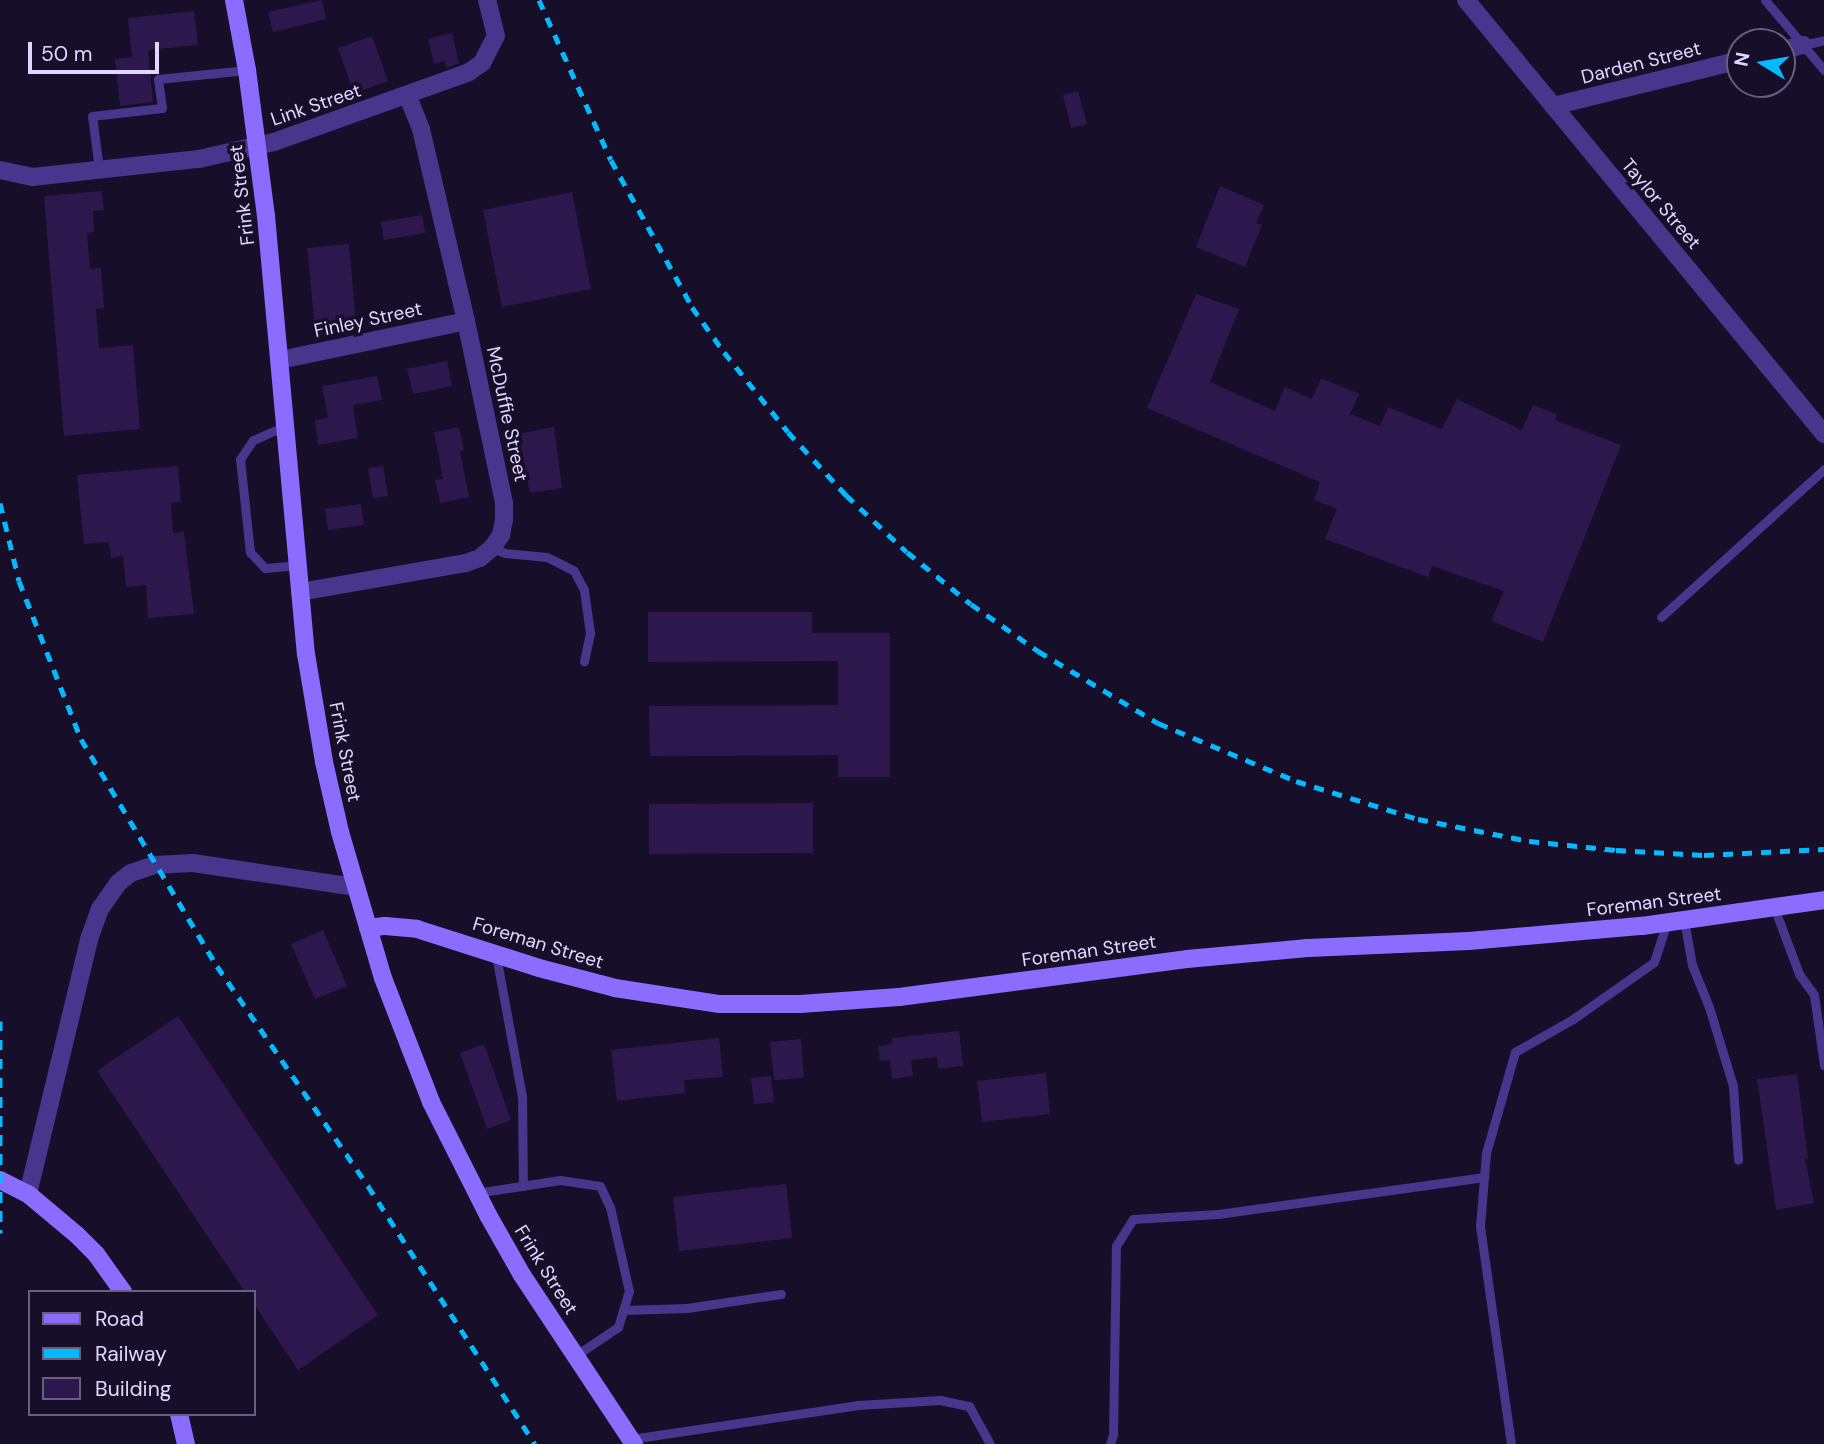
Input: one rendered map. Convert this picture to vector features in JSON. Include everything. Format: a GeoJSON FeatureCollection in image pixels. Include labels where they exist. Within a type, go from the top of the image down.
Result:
{"type":"FeatureCollection","features":[{"type":"Feature","properties":{"kind":"street","name":"Frink Street"},"geometry":{"type":"LineString","coordinates":[[234,0],[258,148],[306,654],[324,762],[356,887],[383,978],[431,1102],[476,1193],[522,1275],[632,1442]]}},
{"type":"Feature","properties":{"kind":"street","name":"Link Street"},"geometry":{"type":"LineString","coordinates":[[0,170],[32,177],[199,159],[258,148],[469,72],[491,50],[496,36],[495,23],[486,0]]}},
{"type":"Feature","properties":{"kind":"street","name":"Taylor Street"},"geometry":{"type":"LineString","coordinates":[[1466,0],[1824,433]]}},
{"type":"Feature","properties":{"kind":"street"},"geometry":{"type":"LineString","coordinates":[[1796,47],[1803,45]]}},
{"type":"Feature","properties":{"kind":"street","name":"Darden Street"},"geometry":{"type":"LineString","coordinates":[[1553,106],[1726,63]]}},
{"type":"Feature","properties":{"kind":"street","name":"McDuffie Street"},"geometry":{"type":"LineString","coordinates":[[407,95],[421,129],[466,321],[504,503],[501,535],[492,548]]}},
{"type":"Feature","properties":{"kind":"street","name":"Finley Street"},"geometry":{"type":"LineString","coordinates":[[280,360],[466,321]]}},
{"type":"Feature","properties":{"kind":"street"},"geometry":{"type":"LineString","coordinates":[[300,592],[466,563],[480,558],[492,548]]}},
{"type":"Feature","properties":{"kind":"street"},"geometry":{"type":"LineString","coordinates":[[29,1194],[94,923],[118,883],[131,873],[154,865],[185,863],[356,887]]}},
{"type":"Feature","properties":{"kind":"street","name":"Foreman Street"},"geometry":{"type":"LineString","coordinates":[[368,928],[385,926],[417,929],[578,979],[676,999],[720,1004],[800,1004],[899,997],[1187,959],[1308,948],[1482,940],[1675,921],[1824,900]]}},
{"type":"Feature","properties":{"kind":"street"},"geometry":{"type":"LineString","coordinates":[[0,1180],[29,1194],[96,1254],[122,1290]]}},
{"type":"Feature","properties":{"kind":"street"},"geometry":{"type":"LineString","coordinates":[[179,1416],[186,1444]]}},
{"type":"Feature","properties":{"kind":"lane"},"geometry":{"type":"LineString","coordinates":[[1765,0],[1824,70]]}},
{"type":"Feature","properties":{"kind":"lane"},"geometry":{"type":"LineString","coordinates":[[1803,45],[1824,40]]}},
{"type":"Feature","properties":{"kind":"lane"},"geometry":{"type":"LineString","coordinates":[[99,169],[92,116],[162,108],[158,79],[247,70]]}},
{"type":"Feature","properties":{"kind":"lane"},"geometry":{"type":"LineString","coordinates":[[285,426],[253,440],[240,458],[250,552],[265,568],[298,565]]}},
{"type":"Feature","properties":{"kind":"lane"},"geometry":{"type":"LineString","coordinates":[[1661,617],[1824,469]]}},
{"type":"Feature","properties":{"kind":"lane"},"geometry":{"type":"LineString","coordinates":[[492,548],[505,553],[547,557],[575,571],[584,590],[590,633],[584,661]]}},
{"type":"Feature","properties":{"kind":"lane"},"geometry":{"type":"LineString","coordinates":[[1774,907],[1799,974],[1814,995],[1824,1065]]}},
{"type":"Feature","properties":{"kind":"lane"},"geometry":{"type":"LineString","coordinates":[[1675,921],[1709,1007],[1733,1086],[1738,1160]]}},
{"type":"Feature","properties":{"kind":"lane"},"geometry":{"type":"LineString","coordinates":[[1511,1444],[1480,1226],[1486,1153],[1515,1052],[1573,1019],[1654,961],[1675,921]]}},
{"type":"Feature","properties":{"kind":"lane"},"geometry":{"type":"LineString","coordinates":[[496,954],[522,1096],[523,1186]]}},
{"type":"Feature","properties":{"kind":"lane"},"geometry":{"type":"LineString","coordinates":[[1110,1444],[1113,1435],[1116,1246],[1133,1219],[1218,1214],[1484,1177]]}},
{"type":"Feature","properties":{"kind":"lane"},"geometry":{"type":"LineString","coordinates":[[476,1193],[560,1180],[600,1186],[610,1207],[629,1291],[618,1327],[575,1356]]}},
{"type":"Feature","properties":{"kind":"lane"},"geometry":{"type":"LineString","coordinates":[[623,1310],[687,1308],[781,1294]]}},
{"type":"Feature","properties":{"kind":"lane"},"geometry":{"type":"LineString","coordinates":[[632,1442],[858,1405],[940,1399],[969,1406],[990,1444]]}},
{"type":"Feature","properties":{"kind":"building"},"geometry":{"type":"Polygon","coordinates":[[[322,0],[326,19],[273,32],[268,12],[322,0]]]}},
{"type":"Feature","properties":{"kind":"building"},"geometry":{"type":"Polygon","coordinates":[[[194,11],[198,45],[148,50],[153,102],[120,106],[115,59],[132,57],[128,18],[194,11]]]}},
{"type":"Feature","properties":{"kind":"building"},"geometry":{"type":"Polygon","coordinates":[[[452,33],[459,63],[446,68],[445,61],[434,64],[428,39],[452,33]]]}},
{"type":"Feature","properties":{"kind":"building"},"geometry":{"type":"Polygon","coordinates":[[[372,36],[388,81],[354,93],[338,48],[372,36]]]}},
{"type":"Feature","properties":{"kind":"building"},"geometry":{"type":"Polygon","coordinates":[[[1078,91],[1087,124],[1071,128],[1063,95],[1078,91]]]}},
{"type":"Feature","properties":{"kind":"building"},"geometry":{"type":"Polygon","coordinates":[[[1220,186],[1264,205],[1256,223],[1262,225],[1245,267],[1196,247],[1220,186]]]}},
{"type":"Feature","properties":{"kind":"building"},"geometry":{"type":"Polygon","coordinates":[[[102,191],[104,210],[93,211],[94,232],[87,233],[90,269],[101,268],[104,308],[96,309],[99,348],[133,345],[140,429],[64,436],[44,196],[102,191]]]}},
{"type":"Feature","properties":{"kind":"building"},"geometry":{"type":"Polygon","coordinates":[[[572,192],[591,289],[502,307],[483,210],[572,192]]]}},
{"type":"Feature","properties":{"kind":"building"},"geometry":{"type":"Polygon","coordinates":[[[422,215],[425,233],[384,240],[381,222],[422,215]]]}},
{"type":"Feature","properties":{"kind":"building"},"geometry":{"type":"Polygon","coordinates":[[[349,244],[356,323],[315,327],[307,248],[349,244]]]}},
{"type":"Feature","properties":{"kind":"building"},"geometry":{"type":"Polygon","coordinates":[[[1196,294],[1239,309],[1210,382],[1275,411],[1285,387],[1312,399],[1321,378],[1359,394],[1350,414],[1380,426],[1388,407],[1442,429],[1457,399],[1522,430],[1533,405],[1557,414],[1555,420],[1621,445],[1543,642],[1491,621],[1504,591],[1432,566],[1428,577],[1325,539],[1337,509],[1314,500],[1320,482],[1147,408],[1196,294]]]}},
{"type":"Feature","properties":{"kind":"building"},"geometry":{"type":"Polygon","coordinates":[[[447,361],[452,386],[413,394],[407,369],[447,361]]]}},
{"type":"Feature","properties":{"kind":"building"},"geometry":{"type":"Polygon","coordinates":[[[377,376],[382,400],[353,405],[358,438],[318,445],[315,420],[328,418],[322,386],[377,376]]]}},
{"type":"Feature","properties":{"kind":"building"},"geometry":{"type":"Polygon","coordinates":[[[459,427],[464,450],[460,451],[469,497],[440,503],[435,480],[443,479],[434,432],[459,427]]]}},
{"type":"Feature","properties":{"kind":"building"},"geometry":{"type":"Polygon","coordinates":[[[554,427],[562,488],[530,493],[518,434],[554,427]]]}},
{"type":"Feature","properties":{"kind":"building"},"geometry":{"type":"Polygon","coordinates":[[[178,466],[181,502],[171,503],[173,533],[184,532],[194,614],[148,618],[146,585],[126,587],[123,556],[111,558],[109,542],[84,544],[77,475],[178,466]]]}},
{"type":"Feature","properties":{"kind":"building"},"geometry":{"type":"Polygon","coordinates":[[[383,466],[388,496],[373,498],[368,468],[383,466]]]}},
{"type":"Feature","properties":{"kind":"building"},"geometry":{"type":"Polygon","coordinates":[[[361,504],[364,525],[328,530],[325,509],[361,504]]]}},
{"type":"Feature","properties":{"kind":"building"},"geometry":{"type":"Polygon","coordinates":[[[648,612],[812,612],[812,633],[890,633],[890,777],[838,777],[838,755],[650,756],[649,706],[838,705],[838,661],[648,662],[648,612]]]}},
{"type":"Feature","properties":{"kind":"building"},"geometry":{"type":"Polygon","coordinates":[[[813,803],[813,853],[649,854],[649,804],[813,803]]]}},
{"type":"Feature","properties":{"kind":"building"},"geometry":{"type":"Polygon","coordinates":[[[323,930],[347,986],[315,999],[291,944],[323,930]]]}},
{"type":"Feature","properties":{"kind":"building"},"geometry":{"type":"Polygon","coordinates":[[[178,1016],[378,1315],[298,1370],[256,1307],[256,1290],[244,1290],[97,1071],[178,1016]]]}},
{"type":"Feature","properties":{"kind":"building"},"geometry":{"type":"Polygon","coordinates":[[[959,1031],[963,1066],[938,1069],[937,1057],[911,1060],[913,1076],[892,1079],[890,1060],[880,1061],[878,1046],[892,1044],[892,1038],[959,1031]]]}},
{"type":"Feature","properties":{"kind":"building"},"geometry":{"type":"Polygon","coordinates":[[[719,1038],[723,1077],[684,1080],[685,1093],[617,1101],[611,1050],[719,1038]]]}},
{"type":"Feature","properties":{"kind":"building"},"geometry":{"type":"Polygon","coordinates":[[[801,1039],[804,1078],[774,1080],[770,1042],[801,1039]]]}},
{"type":"Feature","properties":{"kind":"building"},"geometry":{"type":"Polygon","coordinates":[[[484,1044],[511,1120],[487,1129],[460,1053],[484,1044]]]}},
{"type":"Feature","properties":{"kind":"building"},"geometry":{"type":"Polygon","coordinates":[[[1046,1073],[1050,1114],[982,1122],[977,1081],[1046,1073]]]}},
{"type":"Feature","properties":{"kind":"building"},"geometry":{"type":"Polygon","coordinates":[[[1797,1074],[1808,1159],[1805,1159],[1814,1203],[1776,1210],[1757,1079],[1797,1074]]]}},
{"type":"Feature","properties":{"kind":"building"},"geometry":{"type":"Polygon","coordinates":[[[771,1076],[774,1102],[754,1104],[751,1078],[771,1076]]]}},
{"type":"Feature","properties":{"kind":"building"},"geometry":{"type":"Polygon","coordinates":[[[786,1184],[792,1238],[679,1251],[673,1197],[786,1184]]]}},
{"type":"Feature","properties":{"kind":"railway"},"geometry":{"type":"LineString","coordinates":[[539,0],[611,160],[692,307],[724,352],[788,432],[846,495],[907,552],[971,604],[1038,651],[1158,723],[1296,781],[1418,819],[1529,841],[1616,850],[1704,855],[1824,849]]}},
{"type":"Feature","properties":{"kind":"railway"},"geometry":{"type":"LineString","coordinates":[[0,503],[19,581],[81,739],[217,966],[368,1186],[535,1444]]}},
{"type":"Feature","properties":{"kind":"railway"},"geometry":{"type":"LineString","coordinates":[[0,1021],[0,1233]]}}]}
